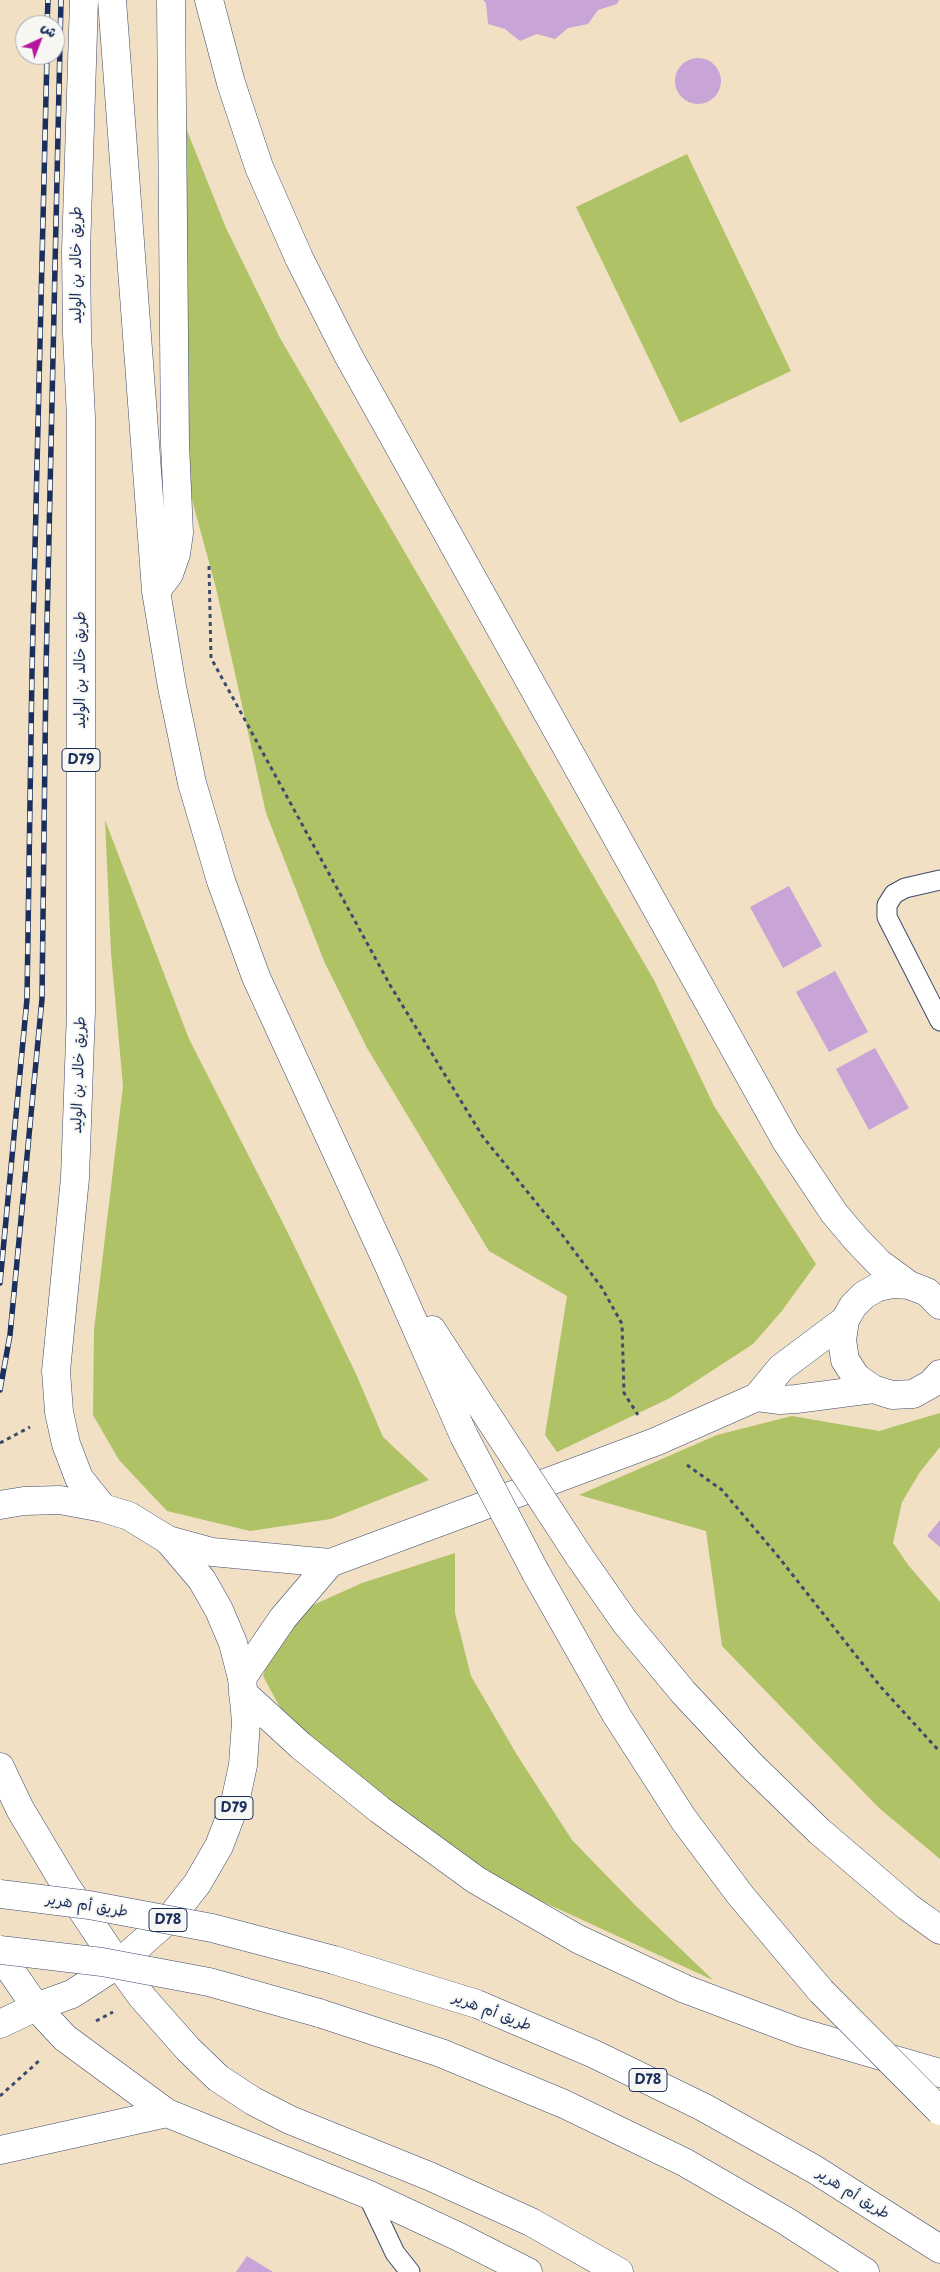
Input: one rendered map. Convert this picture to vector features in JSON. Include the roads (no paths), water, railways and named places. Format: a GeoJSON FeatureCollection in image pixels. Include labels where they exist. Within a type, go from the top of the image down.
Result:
{"type":"FeatureCollection","features":[{"type":"Feature","properties":{"kind":"main road","name":"طريق خالد بن الوليد"},"geometry":{"type":"LineString","coordinates":[[84,0],[76,251],[81,418],[80,1021],[75,1178],[56,1371],[59,1412],[66,1444],[79,1478],[103,1508]]}},
{"type":"Feature","properties":{"kind":"main road"},"geometry":{"type":"LineString","coordinates":[[112,0],[156,591],[172,687],[192,783],[221,881],[256,977],[388,1264],[464,1436],[536,1573],[617,1716],[684,1820],[741,1896],[821,1991],[940,2110]]}},
{"type":"Feature","properties":{"kind":"main road"},"geometry":{"type":"LineString","coordinates":[[156,591],[169,574],[176,554],[179,533],[175,444],[171,0]]}},
{"type":"Feature","properties":{"kind":"main road"},"geometry":{"type":"LineString","coordinates":[[209,0],[231,83],[259,167],[299,258],[348,355],[786,1141],[834,1213],[856,1239],[879,1263],[909,1285],[927,1292],[940,1305]]}},
{"type":"Feature","properties":{"kind":"main road"},"geometry":{"type":"LineString","coordinates":[[388,1264],[579,1556],[626,1622],[683,1692],[751,1765],[819,1831],[908,1907],[940,1930]]}},
{"type":"Feature","properties":{"kind":"main road"},"geometry":{"type":"LineString","coordinates":[[909,1285],[893,1284],[878,1287],[864,1295],[853,1306],[845,1320],[842,1340],[846,1360],[856,1377],[873,1389],[892,1395],[913,1394],[931,1384],[940,1374]]}},
{"type":"Feature","properties":{"kind":"main road"},"geometry":{"type":"LineString","coordinates":[[0,1506],[24,1501],[60,1500],[103,1508],[129,1516],[168,1540],[212,1552],[330,1563],[655,1442],[757,1397],[781,1368],[845,1320]]}},
{"type":"Feature","properties":{"kind":"main road"},"geometry":{"type":"LineString","coordinates":[[757,1397],[796,1400],[873,1389]]}},
{"type":"Feature","properties":{"kind":"main road","name":"D79"},"geometry":{"type":"LineString","coordinates":[[0,2024],[36,2007],[72,1994],[118,1964],[170,1918],[197,1884],[219,1846],[234,1806],[243,1765],[246,1722],[242,1685],[233,1643],[219,1610],[202,1580],[168,1540]]}},
{"type":"Feature","properties":{"kind":"main road"},"geometry":{"type":"LineString","coordinates":[[330,1563],[283,1618],[242,1685],[301,1746],[380,1810],[476,1880],[578,1939],[685,1989],[799,2032],[940,2073]]}},
{"type":"Feature","properties":{"kind":"main road"},"geometry":{"type":"LineString","coordinates":[[0,1767],[20,1809],[66,1886],[118,1964],[142,1997],[188,2050],[218,2078],[253,2101],[290,2120],[429,2176],[531,2222],[620,2272]]}},
{"type":"Feature","properties":{"kind":"main road","name":"طريق أم هرير"},"geometry":{"type":"LineString","coordinates":[[0,1894],[89,1905],[202,1926],[334,1960],[478,2004],[594,2054],[703,2107],[814,2169],[940,2249]]}},
{"type":"Feature","properties":{"kind":"main road"},"geometry":{"type":"LineString","coordinates":[[0,1950],[102,1962],[209,1982],[320,2013],[440,2053],[564,2104],[684,2162],[786,2221],[865,2272]]}},
{"type":"Feature","properties":{"kind":"main road"},"geometry":{"type":"LineString","coordinates":[[0,1955],[36,2007],[65,2038],[167,2113],[366,2194],[458,2236],[528,2272]]}},
{"type":"Feature","properties":{"kind":"main road"},"geometry":{"type":"LineString","coordinates":[[0,2150],[167,2113]]}},
{"type":"Feature","properties":{"kind":"lane"},"geometry":{"type":"LineString","coordinates":[[940,880],[905,888],[894,894],[887,905],[886,917],[940,1021]]}},
{"type":"Feature","properties":{"kind":"lane"},"geometry":{"type":"LineString","coordinates":[[366,2194],[395,2253],[410,2272]]}},
{"type":"Feature","properties":{"kind":"railway"},"geometry":{"type":"LineString","coordinates":[[47,15],[48,0]]}},
{"type":"Feature","properties":{"kind":"railway"},"geometry":{"type":"LineString","coordinates":[[0,1390],[10,1335],[42,999],[46,670],[61,0]]}},
{"type":"Feature","properties":{"kind":"railway"},"geometry":{"type":"LineString","coordinates":[[0,1283],[27,999],[32,671],[47,65]]}}]}
